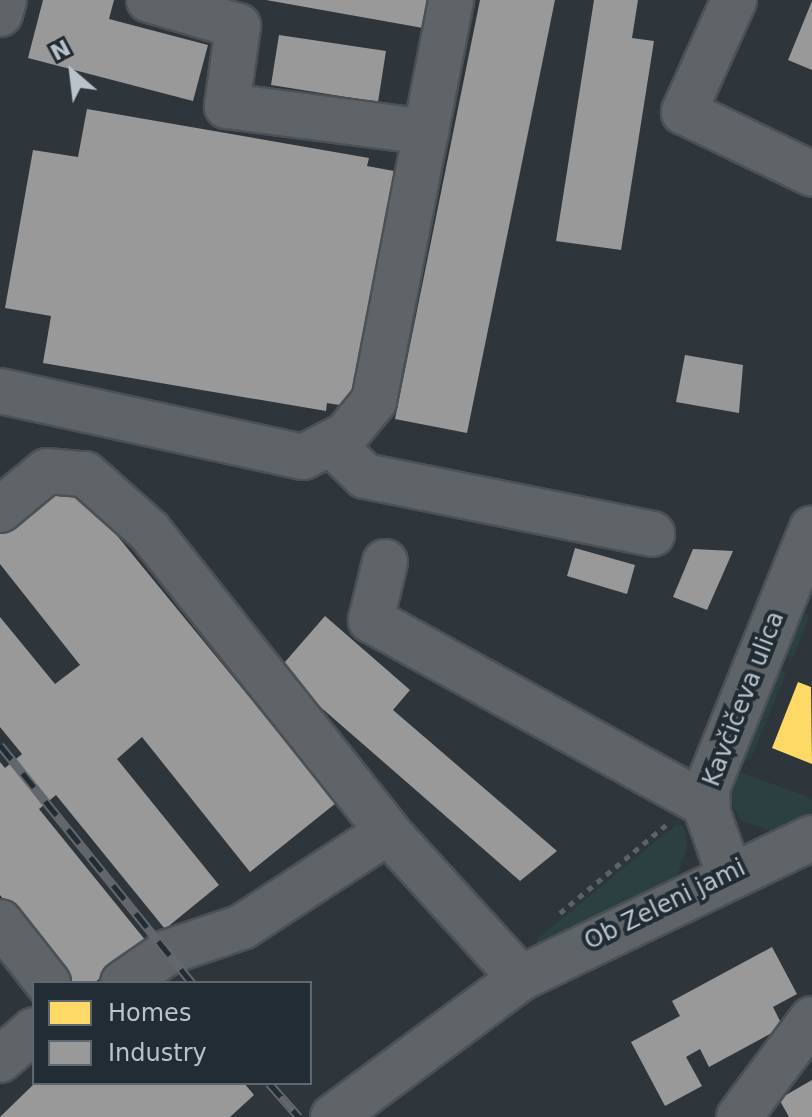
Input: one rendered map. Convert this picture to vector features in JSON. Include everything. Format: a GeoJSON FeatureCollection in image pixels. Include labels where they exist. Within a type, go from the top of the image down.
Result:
{"type":"FeatureCollection","features":[{"type":"Feature","properties":{"kind":"street"},"geometry":{"type":"LineString","coordinates":[[0,14],[4,0]]}},
{"type":"Feature","properties":{"kind":"street"},"geometry":{"type":"LineString","coordinates":[[149,0],[238,26],[227,106],[426,132]]}},
{"type":"Feature","properties":{"kind":"street"},"geometry":{"type":"LineString","coordinates":[[0,391],[303,457],[334,446],[374,401],[451,0]]}},
{"type":"Feature","properties":{"kind":"street"},"geometry":{"type":"LineString","coordinates":[[734,0],[684,112],[812,174]]}},
{"type":"Feature","properties":{"kind":"street"},"geometry":{"type":"LineString","coordinates":[[334,446],[365,476],[652,534]]}},
{"type":"Feature","properties":{"kind":"street"},"geometry":{"type":"LineString","coordinates":[[0,510],[47,471],[85,474],[149,531],[388,832],[521,978]]}},
{"type":"Feature","properties":{"kind":"street","name":"Kavčičeva ulica"},"geometry":{"type":"LineString","coordinates":[[729,873],[706,805],[719,755],[812,528]]}},
{"type":"Feature","properties":{"kind":"street"},"geometry":{"type":"LineString","coordinates":[[385,562],[371,620],[706,805]]}},
{"type":"Feature","properties":{"kind":"street"},"geometry":{"type":"LineString","coordinates":[[126,981],[168,952],[242,927],[388,832]]}},
{"type":"Feature","properties":{"kind":"street","name":"Ob Zeleni jami"},"geometry":{"type":"LineString","coordinates":[[333,1117],[521,978],[729,873],[812,838]]}},
{"type":"Feature","properties":{"kind":"street"},"geometry":{"type":"LineString","coordinates":[[0,922],[46,981]]}},
{"type":"Feature","properties":{"kind":"street"},"geometry":{"type":"LineString","coordinates":[[739,1117],[812,1019]]}},
{"type":"Feature","properties":{"kind":"street"},"geometry":{"type":"LineString","coordinates":[[0,1060],[32,1032]]}},
{"type":"Feature","properties":{"kind":"path","name":"Ob Zeleni jami"},"geometry":{"type":"LineString","coordinates":[[548,923],[673,818],[706,805]]}},
{"type":"Feature","properties":{"kind":"green space"},"geometry":{"type":"Polygon","coordinates":[[[799,611],[810,615],[793,658],[781,653],[799,611]]]}},
{"type":"Feature","properties":{"kind":"green space"},"geometry":{"type":"Polygon","coordinates":[[[775,668],[786,673],[750,761],[739,756],[775,668]]]}},
{"type":"Feature","properties":{"kind":"green space"},"geometry":{"type":"Polygon","coordinates":[[[733,770],[812,798],[812,818],[771,831],[742,821],[731,803],[733,770]]]}},
{"type":"Feature","properties":{"kind":"green space"},"geometry":{"type":"Polygon","coordinates":[[[677,824],[684,826],[687,848],[677,876],[537,946],[538,938],[677,824]]]}},
{"type":"Feature","properties":{"kind":"building: Homes"},"geometry":{"type":"Polygon","coordinates":[[[798,682],[811,687],[812,764],[772,748],[798,682]]]}},
{"type":"Feature","properties":{"kind":"building: Industry"},"geometry":{"type":"Polygon","coordinates":[[[43,0],[114,0],[109,19],[208,45],[193,101],[28,58],[43,0]]]}},
{"type":"Feature","properties":{"kind":"building: Industry"},"geometry":{"type":"Polygon","coordinates":[[[266,0],[428,0],[423,28],[266,0]]]}},
{"type":"Feature","properties":{"kind":"building: Industry"},"geometry":{"type":"Polygon","coordinates":[[[480,0],[555,0],[467,433],[395,419],[480,0]]]}},
{"type":"Feature","properties":{"kind":"building: Industry"},"geometry":{"type":"Polygon","coordinates":[[[594,0],[638,0],[632,38],[654,41],[621,250],[556,241],[594,0]]]}},
{"type":"Feature","properties":{"kind":"building: Industry"},"geometry":{"type":"Polygon","coordinates":[[[812,1],[812,70],[788,60],[812,1]]]}},
{"type":"Feature","properties":{"kind":"building: Industry"},"geometry":{"type":"Polygon","coordinates":[[[279,35],[386,51],[378,102],[271,85],[279,35]]]}},
{"type":"Feature","properties":{"kind":"building: Industry"},"geometry":{"type":"Polygon","coordinates":[[[87,109],[369,158],[367,166],[394,171],[352,407],[327,403],[326,411],[43,363],[51,316],[5,308],[33,150],[78,157],[87,109]]]}},
{"type":"Feature","properties":{"kind":"building: Industry"},"geometry":{"type":"Polygon","coordinates":[[[685,355],[743,365],[739,413],[676,402],[685,355]]]}},
{"type":"Feature","properties":{"kind":"building: Industry"},"geometry":{"type":"Polygon","coordinates":[[[69,477],[336,803],[250,872],[142,737],[117,759],[219,885],[165,929],[56,795],[39,809],[146,941],[96,981],[69,981],[0,895],[0,762],[5,768],[22,754],[0,727],[0,617],[55,684],[80,665],[0,564],[0,534],[69,477]]]}},
{"type":"Feature","properties":{"kind":"building: Industry"},"geometry":{"type":"Polygon","coordinates":[[[575,548],[635,565],[627,594],[567,576],[575,548]]]}},
{"type":"Feature","properties":{"kind":"building: Industry"},"geometry":{"type":"Polygon","coordinates":[[[693,549],[733,551],[707,610],[673,597],[693,549]]]}},
{"type":"Feature","properties":{"kind":"building: Industry"},"geometry":{"type":"Polygon","coordinates":[[[325,616],[410,690],[393,710],[557,851],[520,881],[278,670],[325,616]]]}},
{"type":"Feature","properties":{"kind":"building: Industry"},"geometry":{"type":"Polygon","coordinates":[[[772,947],[797,994],[773,1007],[783,1027],[709,1067],[700,1049],[686,1057],[702,1086],[665,1106],[631,1042],[680,1016],[672,1001],[772,947]]]}},
{"type":"Feature","properties":{"kind":"building: Industry"},"geometry":{"type":"Polygon","coordinates":[[[812,1080],[812,1117],[789,1117],[779,1099],[812,1080]]]}},
{"type":"Feature","properties":{"kind":"building: Industry"},"geometry":{"type":"Polygon","coordinates":[[[33,1085],[246,1085],[254,1095],[230,1117],[0,1117],[33,1085]]]}},
{"type":"Feature","properties":{"kind":"railway"},"geometry":{"type":"LineString","coordinates":[[0,745],[190,981]]}},
{"type":"Feature","properties":{"kind":"railway"},"geometry":{"type":"LineString","coordinates":[[271,1085],[299,1117]]}}]}
